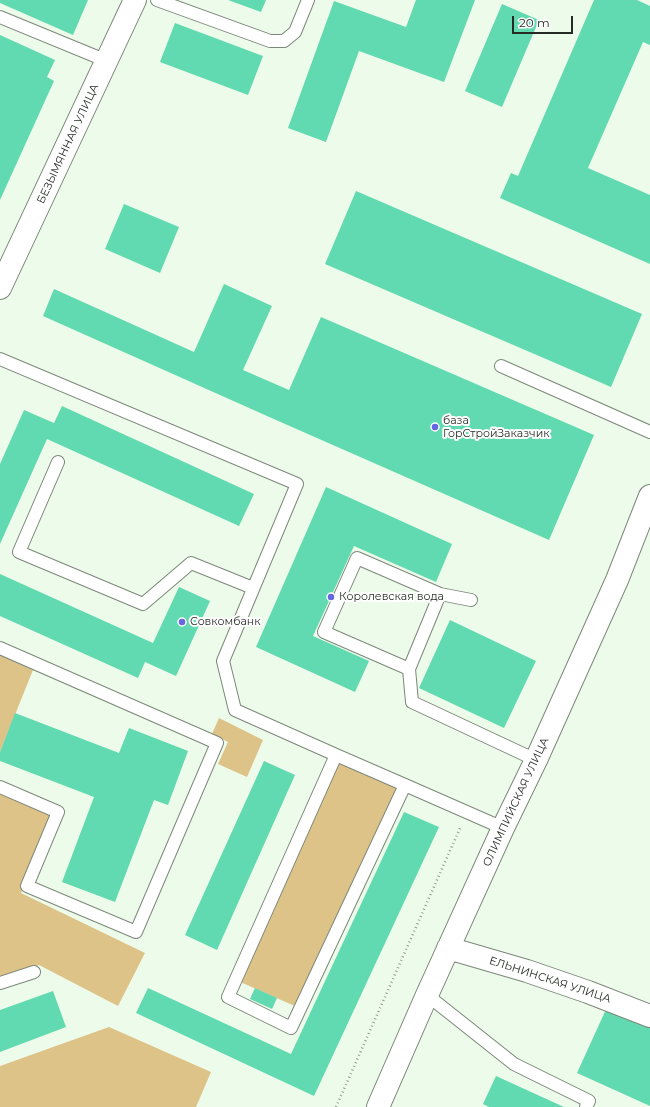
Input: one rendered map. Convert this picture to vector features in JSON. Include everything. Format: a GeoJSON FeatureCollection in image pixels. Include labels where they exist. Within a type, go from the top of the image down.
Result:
{"type":"FeatureCollection","features":[{"type":"Feature","properties":{"kind":"street","name":"БЕЗЫМЯННАЯ УЛИЦА"},"geometry":{"type":"LineString","coordinates":[[0,288],[135,0]]}},
{"type":"Feature","properties":{"kind":"street","name":"ОЛИМПИЙСКАЯ УЛИЦА"},"geometry":{"type":"LineString","coordinates":[[378,1107],[448,948],[536,760],[617,580],[650,496]]}},
{"type":"Feature","properties":{"kind":"street","name":"ЕЛЬНИНСКАЯ УЛИЦА"},"geometry":{"type":"LineString","coordinates":[[448,948],[526,970],[650,1016]]}},
{"type":"Feature","properties":{"kind":"lane"},"geometry":{"type":"LineString","coordinates":[[157,0],[270,41],[284,41],[295,32],[308,0]]}},
{"type":"Feature","properties":{"kind":"lane"},"geometry":{"type":"LineString","coordinates":[[0,17],[107,61]]}},
{"type":"Feature","properties":{"kind":"lane"},"geometry":{"type":"LineString","coordinates":[[0,358],[297,484],[223,661],[235,710],[503,828]]}},
{"type":"Feature","properties":{"kind":"lane"},"geometry":{"type":"LineString","coordinates":[[501,366],[650,432]]}},
{"type":"Feature","properties":{"kind":"lane"},"geometry":{"type":"LineString","coordinates":[[58,462],[19,552],[143,604],[191,563],[253,588]]}},
{"type":"Feature","properties":{"kind":"lane"},"geometry":{"type":"LineString","coordinates":[[409,669],[324,632],[358,558],[440,594],[471,600]]}},
{"type":"Feature","properties":{"kind":"lane"},"geometry":{"type":"LineString","coordinates":[[440,594],[409,669],[412,702],[536,760]]}},
{"type":"Feature","properties":{"kind":"lane"},"geometry":{"type":"LineString","coordinates":[[0,648],[217,743],[136,932],[27,886],[58,812],[0,787]]}},
{"type":"Feature","properties":{"kind":"lane"},"geometry":{"type":"LineString","coordinates":[[336,755],[228,997],[291,1028],[405,785]]}},
{"type":"Feature","properties":{"kind":"lane"},"geometry":{"type":"LineString","coordinates":[[0,983],[34,972]]}},
{"type":"Feature","properties":{"kind":"lane"},"geometry":{"type":"LineString","coordinates":[[427,995],[514,1064],[589,1101],[586,1107]]}},
{"type":"Feature","properties":{"kind":"path"},"geometry":{"type":"LineString","coordinates":[[336,1107],[467,812]]}},
{"type":"Feature","properties":{"kind":"shaded area"},"geometry":{"type":"Polygon","coordinates":[[[0,655],[33,670],[0,752],[0,655]]]}},
{"type":"Feature","properties":{"kind":"shaded area"},"geometry":{"type":"Polygon","coordinates":[[[219,718],[263,740],[247,777],[218,764],[228,742],[212,734],[219,718]]]}},
{"type":"Feature","properties":{"kind":"shaded area"},"geometry":{"type":"Polygon","coordinates":[[[338,759],[400,787],[297,1007],[238,981],[338,759]]]}},
{"type":"Feature","properties":{"kind":"shaded area"},"geometry":{"type":"Polygon","coordinates":[[[0,791],[53,812],[21,893],[145,953],[118,1006],[39,965],[0,979],[0,791]]]}},
{"type":"Feature","properties":{"kind":"shaded area"},"geometry":{"type":"Polygon","coordinates":[[[109,1027],[211,1072],[196,1107],[0,1107],[0,1066],[109,1027]]]}},
{"type":"Feature","properties":{"kind":"building"},"geometry":{"type":"Polygon","coordinates":[[[0,0],[88,0],[73,35],[0,3],[0,0]]]}},
{"type":"Feature","properties":{"kind":"building"},"geometry":{"type":"Polygon","coordinates":[[[228,0],[266,0],[261,12],[228,0]]]}},
{"type":"Feature","properties":{"kind":"building"},"geometry":{"type":"Polygon","coordinates":[[[416,0],[475,0],[444,82],[359,51],[326,142],[288,128],[334,1],[406,27],[416,0]]]}},
{"type":"Feature","properties":{"kind":"building"},"geometry":{"type":"Polygon","coordinates":[[[594,0],[637,0],[650,6],[650,45],[643,42],[588,168],[650,195],[650,264],[500,198],[511,173],[518,176],[594,0]]]}},
{"type":"Feature","properties":{"kind":"building"},"geometry":{"type":"Polygon","coordinates":[[[502,4],[539,20],[502,107],[465,91],[502,4]]]}},
{"type":"Feature","properties":{"kind":"building"},"geometry":{"type":"Polygon","coordinates":[[[175,23],[263,56],[248,95],[160,62],[175,23]]]}},
{"type":"Feature","properties":{"kind":"building"},"geometry":{"type":"Polygon","coordinates":[[[0,35],[55,60],[47,77],[54,81],[0,200],[0,35]]]}},
{"type":"Feature","properties":{"kind":"building"},"geometry":{"type":"Polygon","coordinates":[[[356,191],[642,314],[611,387],[325,264],[356,191]]]}},
{"type":"Feature","properties":{"kind":"building"},"geometry":{"type":"Polygon","coordinates":[[[124,204],[179,227],[160,273],[105,249],[124,204]]]}},
{"type":"Feature","properties":{"kind":"building","name":"база ГорСтройЗаказчик"},"geometry":{"type":"Polygon","coordinates":[[[224,284],[272,306],[243,370],[289,390],[321,317],[594,435],[549,540],[43,316],[54,289],[194,352],[224,284]]]}},
{"type":"Feature","properties":{"kind":"building"},"geometry":{"type":"Polygon","coordinates":[[[62,406],[254,494],[239,526],[47,439],[0,544],[0,464],[24,410],[54,423],[62,406]]]}},
{"type":"Feature","properties":{"kind":"building"},"geometry":{"type":"Polygon","coordinates":[[[326,487],[452,544],[436,582],[354,546],[313,636],[369,661],[355,692],[256,647],[326,487]]]}},
{"type":"Feature","properties":{"kind":"building"},"geometry":{"type":"Polygon","coordinates":[[[0,574],[153,643],[179,587],[210,601],[176,676],[145,662],[138,678],[0,616],[0,574]]]}},
{"type":"Feature","properties":{"kind":"building"},"geometry":{"type":"Polygon","coordinates":[[[450,620],[536,661],[504,728],[419,688],[450,620]]]}},
{"type":"Feature","properties":{"kind":"building"},"geometry":{"type":"Polygon","coordinates":[[[15,713],[119,753],[129,728],[188,751],[168,805],[154,800],[115,902],[62,882],[94,797],[0,761],[0,752],[15,713]]]}},
{"type":"Feature","properties":{"kind":"building"},"geometry":{"type":"Polygon","coordinates":[[[264,761],[295,775],[217,950],[185,935],[264,761]]]}},
{"type":"Feature","properties":{"kind":"building"},"geometry":{"type":"Polygon","coordinates":[[[404,812],[439,827],[314,1096],[136,1013],[148,988],[291,1054],[404,812]]]}},
{"type":"Feature","properties":{"kind":"building"},"geometry":{"type":"Polygon","coordinates":[[[255,988],[277,998],[272,1009],[250,999],[255,988]]]}},
{"type":"Feature","properties":{"kind":"building"},"geometry":{"type":"Polygon","coordinates":[[[53,991],[66,1027],[0,1052],[0,1010],[53,991]]]}},
{"type":"Feature","properties":{"kind":"building"},"geometry":{"type":"Polygon","coordinates":[[[608,1005],[650,1024],[650,1106],[577,1073],[608,1005]]]}},
{"type":"Feature","properties":{"kind":"building"},"geometry":{"type":"Polygon","coordinates":[[[496,1076],[564,1107],[489,1107],[483,1104],[496,1076]]]}},
{"type":"Feature","properties":{"kind":"place","name":"база ГорСтройЗаказчик"},"geometry":{"type":"Point","coordinates":[435,427]}},
{"type":"Feature","properties":{"kind":"place","name":"Королевская вода"},"geometry":{"type":"Point","coordinates":[331,597]}},
{"type":"Feature","properties":{"kind":"place","name":"Совкомбанк"},"geometry":{"type":"Point","coordinates":[182,622]}}]}
